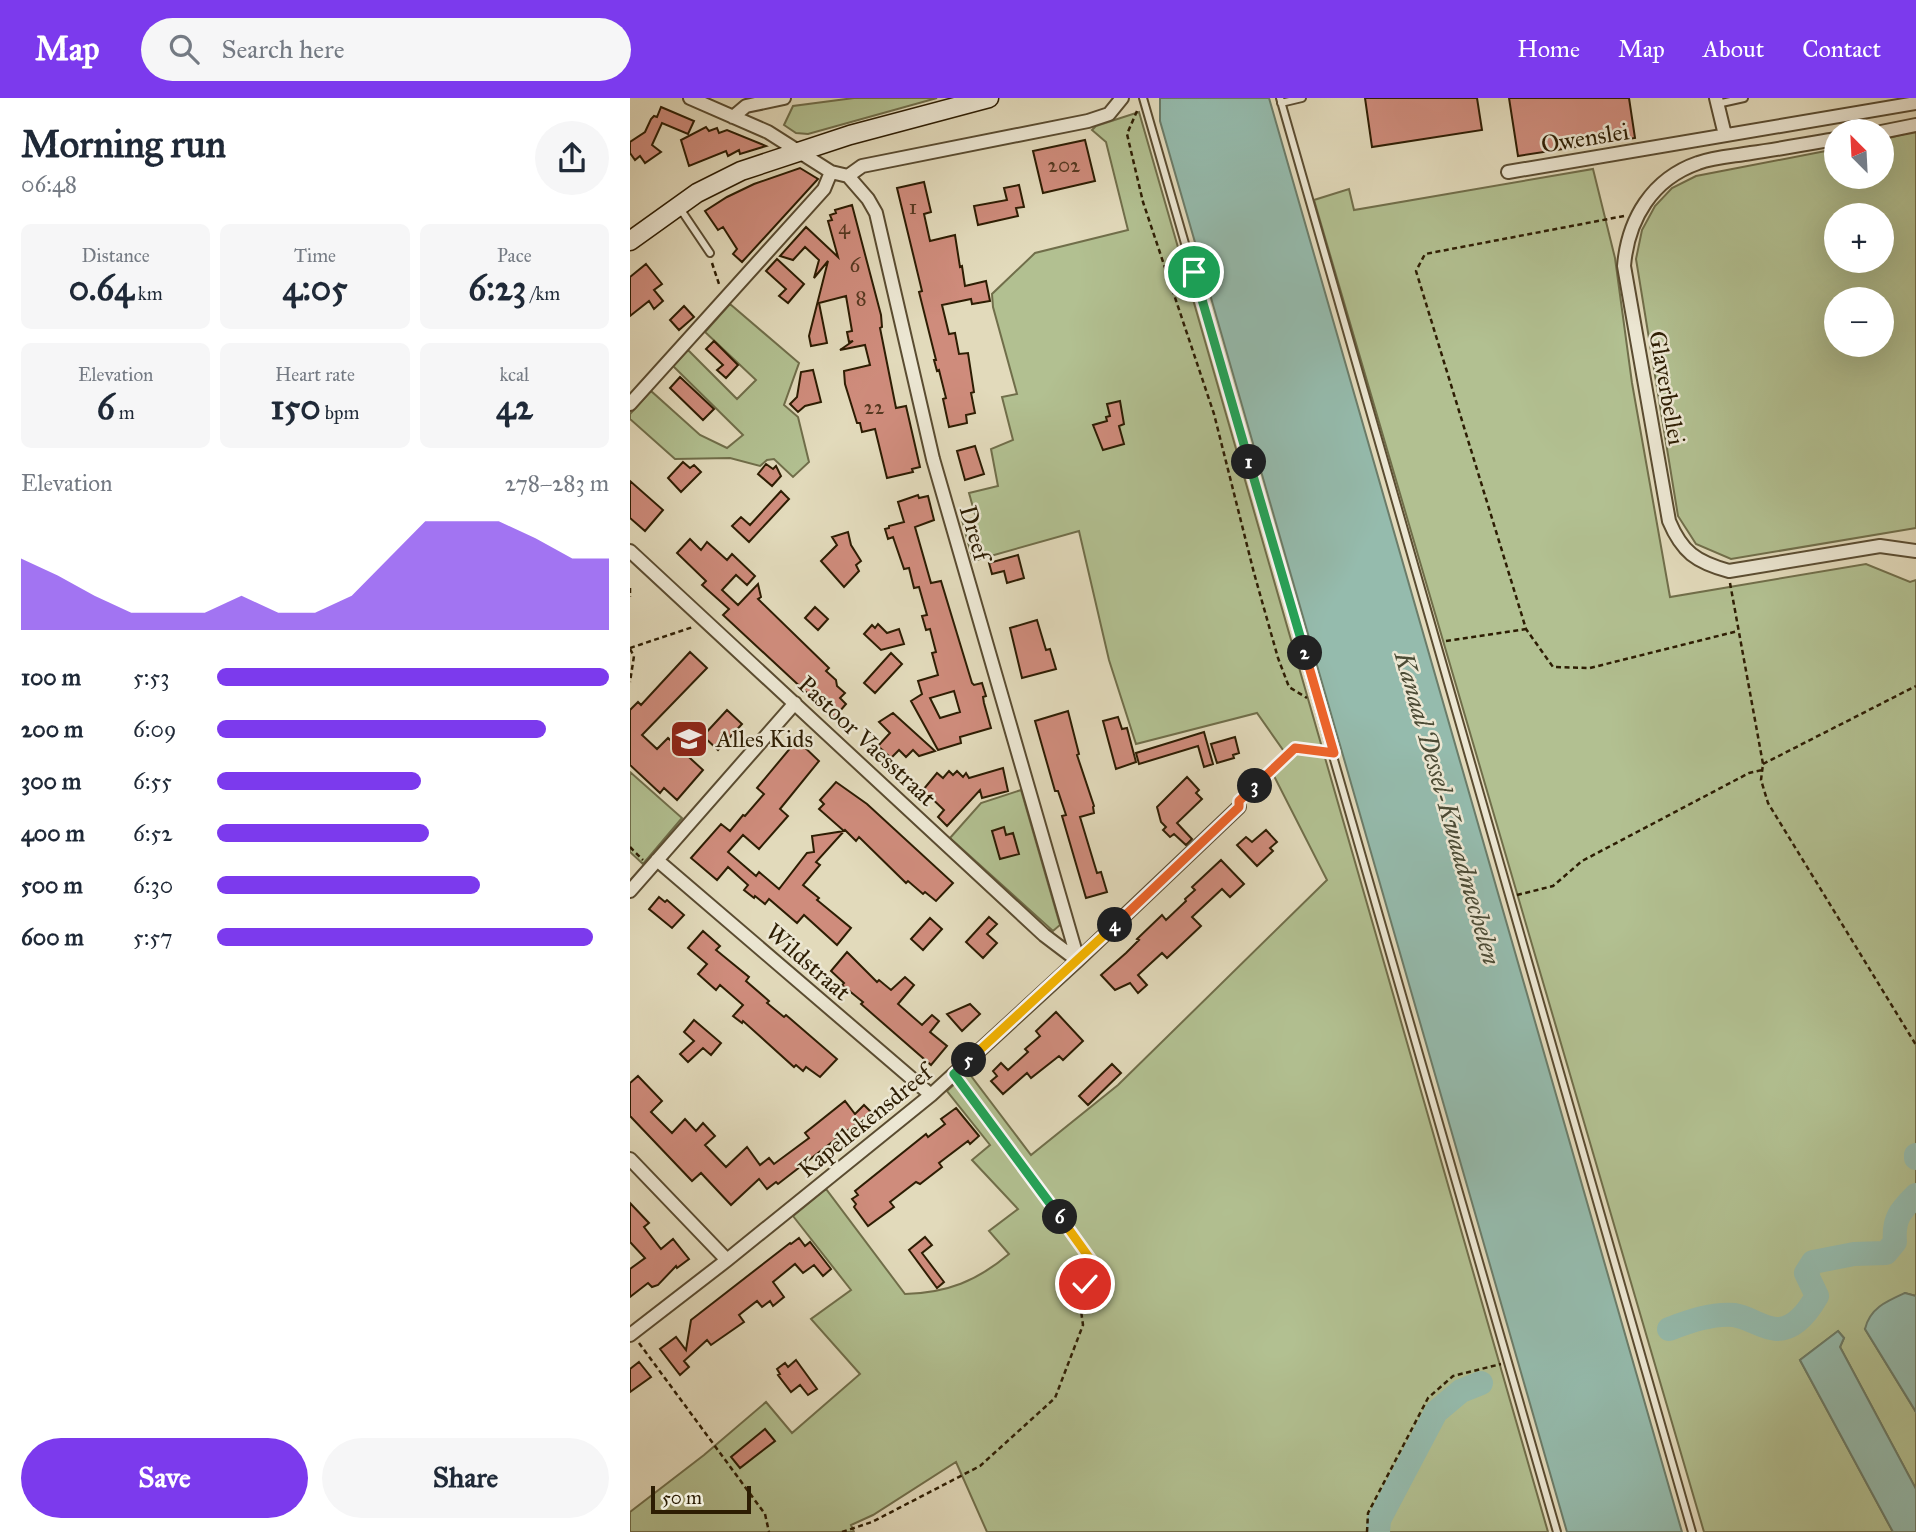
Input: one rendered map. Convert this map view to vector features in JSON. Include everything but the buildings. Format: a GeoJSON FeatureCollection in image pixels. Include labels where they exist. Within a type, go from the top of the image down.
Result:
{"type":"FeatureCollection","features":[{"type":"Feature","properties":{"kind":"street"},"geometry":{"type":"LineString","coordinates":[[691,98],[768,132],[831,172],[848,176],[862,166],[1088,121],[1109,114],[1122,98]]}},
{"type":"Feature","properties":{"kind":"street"},"geometry":{"type":"LineString","coordinates":[[733,117],[746,106],[783,98]]}},
{"type":"Feature","properties":{"kind":"street"},"geometry":{"type":"LineString","coordinates":[[630,241],[678,205],[729,176],[797,151],[983,100]]}},
{"type":"Feature","properties":{"kind":"street"},"geometry":{"type":"LineString","coordinates":[[1716,101],[1725,135]]}},
{"type":"Feature","properties":{"kind":"street","name":"Owenslei"},"geometry":{"type":"LineString","coordinates":[[1508,172],[1916,103]]}},
{"type":"Feature","properties":{"kind":"street"},"geometry":{"type":"LineString","coordinates":[[1894,129],[1916,124]]}},
{"type":"Feature","properties":{"kind":"street","name":"Glaverbellei"},"geometry":{"type":"LineString","coordinates":[[1824,141],[1699,162],[1677,173],[1658,188],[1638,214],[1626,242],[1624,265],[1669,520],[1676,539],[1692,556],[1707,565],[1729,570],[1880,546],[1916,551]]}},
{"type":"Feature","properties":{"kind":"street"},"geometry":{"type":"LineString","coordinates":[[630,404],[824,189],[831,172]]}},
{"type":"Feature","properties":{"kind":"street","name":"Dreef"},"geometry":{"type":"LineString","coordinates":[[848,176],[876,213],[933,459],[1078,960]]}},
{"type":"Feature","properties":{"kind":"street","name":"Pastoor Vaesstraat"},"geometry":{"type":"LineString","coordinates":[[630,551],[1044,935],[1078,960]]}},
{"type":"Feature","properties":{"kind":"street"},"geometry":{"type":"LineString","coordinates":[[630,891],[795,703]]}},
{"type":"Feature","properties":{"kind":"street","name":"Kapellekensdreef"},"geometry":{"type":"LineString","coordinates":[[631,1334],[931,1095],[1239,807]]}},
{"type":"Feature","properties":{"kind":"street","name":"Wildstraat"},"geometry":{"type":"LineString","coordinates":[[654,864],[931,1095]]}},
{"type":"Feature","properties":{"kind":"street"},"geometry":{"type":"LineString","coordinates":[[630,1159],[727,1260]]}},
{"type":"Feature","properties":{"kind":"lane"},"geometry":{"type":"LineString","coordinates":[[1143,98],[1557,1532]]}},
{"type":"Feature","properties":{"kind":"lane"},"geometry":{"type":"LineString","coordinates":[[1302,98],[1280,100],[1692,1532]]}},
{"type":"Feature","properties":{"kind":"lane"},"geometry":{"type":"LineString","coordinates":[[1716,101],[1744,98]]}},
{"type":"Feature","properties":{"kind":"lane"},"geometry":{"type":"LineString","coordinates":[[678,205],[710,253]]}},
{"type":"Feature","properties":{"kind":"path"},"geometry":{"type":"LineString","coordinates":[[1138,110],[1127,134],[1143,202],[1214,414],[1278,659],[1289,687],[1320,706]]}},
{"type":"Feature","properties":{"kind":"path"},"geometry":{"type":"LineString","coordinates":[[1638,214],[1425,254],[1416,271],[1526,629],[1553,667],[1590,668],[1738,631]]}},
{"type":"Feature","properties":{"kind":"path"},"geometry":{"type":"LineString","coordinates":[[710,253],[713,271],[725,299]]}},
{"type":"Feature","properties":{"kind":"path"},"geometry":{"type":"LineString","coordinates":[[1729,570],[1763,764],[1761,780],[1768,803],[1916,1045]]}},
{"type":"Feature","properties":{"kind":"path"},"geometry":{"type":"LineString","coordinates":[[630,588],[630,597]]}},
{"type":"Feature","properties":{"kind":"path"},"geometry":{"type":"LineString","coordinates":[[630,682],[634,656],[630,649],[708,623]]}},
{"type":"Feature","properties":{"kind":"path"},"geometry":{"type":"LineString","coordinates":[[1437,643],[1526,629]]}},
{"type":"Feature","properties":{"kind":"path"},"geometry":{"type":"LineString","coordinates":[[1763,764],[1916,686]]}},
{"type":"Feature","properties":{"kind":"path"},"geometry":{"type":"LineString","coordinates":[[1239,807],[1239,801],[1295,748],[1334,753]]}},
{"type":"Feature","properties":{"kind":"path"},"geometry":{"type":"LineString","coordinates":[[1510,896],[1553,886],[1582,861],[1749,773],[1762,770]]}},
{"type":"Feature","properties":{"kind":"path"},"geometry":{"type":"LineString","coordinates":[[630,848],[654,864]]}},
{"type":"Feature","properties":{"kind":"path"},"geometry":{"type":"LineString","coordinates":[[842,1532],[872,1522],[981,1466],[1055,1398],[1083,1325],[1079,1296],[1085,1284],[1085,1268],[1093,1263],[954,1074]]}},
{"type":"Feature","properties":{"kind":"path"},"geometry":{"type":"LineString","coordinates":[[631,1334],[765,1514],[769,1532]]}},
{"type":"Feature","properties":{"kind":"path"},"geometry":{"type":"LineString","coordinates":[[1367,1532],[1368,1513],[1428,1398],[1453,1376],[1506,1362]]}},
{"type":"Feature","properties":{"kind":"shaded area"},"geometry":{"type":"Polygon","coordinates":[[[854,98],[937,98],[808,134],[796,133],[784,125],[793,106],[854,98]]]}},
{"type":"Feature","properties":{"kind":"shaded area"},"geometry":{"type":"Polygon","coordinates":[[[1139,112],[1548,1532],[987,1532],[956,1462],[873,1515],[851,1525],[854,1532],[630,1532],[630,1512],[704,1455],[766,1402],[792,1433],[860,1374],[811,1319],[851,1290],[793,1216],[826,1189],[905,1294],[948,1288],[985,1272],[1009,1254],[989,1231],[1018,1209],[972,1160],[990,1145],[947,1091],[968,1072],[1031,1155],[1118,1085],[1327,880],[1274,776],[1290,760],[1257,713],[1136,744],[1109,660],[1079,531],[973,561],[962,520],[976,518],[969,493],[998,486],[991,449],[1013,440],[1002,397],[1017,394],[993,307],[992,294],[1035,253],[1128,230],[1106,142],[1092,130],[1096,126],[1139,112]]]}},
{"type":"Feature","properties":{"kind":"shaded area"},"geometry":{"type":"Polygon","coordinates":[[[1916,131],[1916,528],[1731,559],[1696,544],[1678,516],[1636,259],[1642,230],[1655,206],[1672,188],[1696,176],[1824,151],[1824,189],[1894,189],[1894,137],[1916,131]]]}},
{"type":"Feature","properties":{"kind":"shaded area"},"geometry":{"type":"Polygon","coordinates":[[[1593,169],[1615,258],[1632,383],[1670,597],[1866,564],[1910,582],[1916,580],[1916,1296],[1905,1293],[1865,1329],[1916,1412],[1916,1489],[1840,1347],[1844,1338],[1838,1331],[1800,1360],[1893,1532],[1704,1532],[1314,200],[1349,189],[1354,210],[1593,169]]]}},
{"type":"Feature","properties":{"kind":"shaded area"},"geometry":{"type":"Polygon","coordinates":[[[730,304],[799,363],[784,405],[798,417],[809,462],[793,477],[774,459],[767,460],[760,466],[730,458],[675,459],[630,419],[630,414],[651,391],[700,435],[727,448],[743,435],[673,366],[688,350],[737,399],[756,380],[705,332],[730,304]]]}},
{"type":"Feature","properties":{"kind":"shaded area"},"geometry":{"type":"Polygon","coordinates":[[[630,772],[682,818],[643,864],[630,852],[630,772]]]}},
{"type":"Feature","properties":{"kind":"shaded area"},"geometry":{"type":"Polygon","coordinates":[[[1021,790],[1060,925],[1053,931],[950,838],[981,803],[1021,790]]]}},
{"type":"Feature","properties":{"kind":"water","name":"Kanaal Dessel-Kwaadmechelen"},"geometry":{"type":"Polygon","coordinates":[[[1160,98],[1269,98],[1682,1532],[1567,1532],[1160,121],[1160,98]]]}},
{"type":"Feature","properties":{"kind":"water"},"geometry":{"type":"Polygon","coordinates":[[[1905,1293],[1916,1296],[1916,1412],[1865,1329],[1875,1310],[1905,1293]]]}},
{"type":"Feature","properties":{"kind":"water"},"geometry":{"type":"Polygon","coordinates":[[[1838,1331],[1844,1338],[1840,1347],[1916,1489],[1916,1532],[1893,1532],[1800,1360],[1838,1331]]]}},
{"type":"Feature","properties":{"kind":"waterway"},"geometry":{"type":"LineString","coordinates":[[1669,1329],[1717,1315],[1739,1316],[1776,1329],[1795,1323],[1806,1313],[1817,1296],[1806,1273],[1813,1262],[1854,1254],[1886,1253],[1895,1242],[1895,1227],[1899,1216],[1916,1195]]}},
{"type":"Feature","properties":{"kind":"waterway"},"geometry":{"type":"LineString","coordinates":[[1378,1532],[1379,1520],[1436,1412],[1461,1391],[1481,1383]]}},
{"type":"Feature","properties":{"kind":"place","name":"Alles Kids"},"geometry":{"type":"Point","coordinates":[689,739]}},
{"type":"Feature","properties":{"kind":"route"},"geometry":{"type":"LineString","coordinates":[[1085,1284],[1085,1268],[1093,1263],[954,1074],[1239,807],[1239,801],[1295,748],[1334,753],[1194,272]]}}]}
